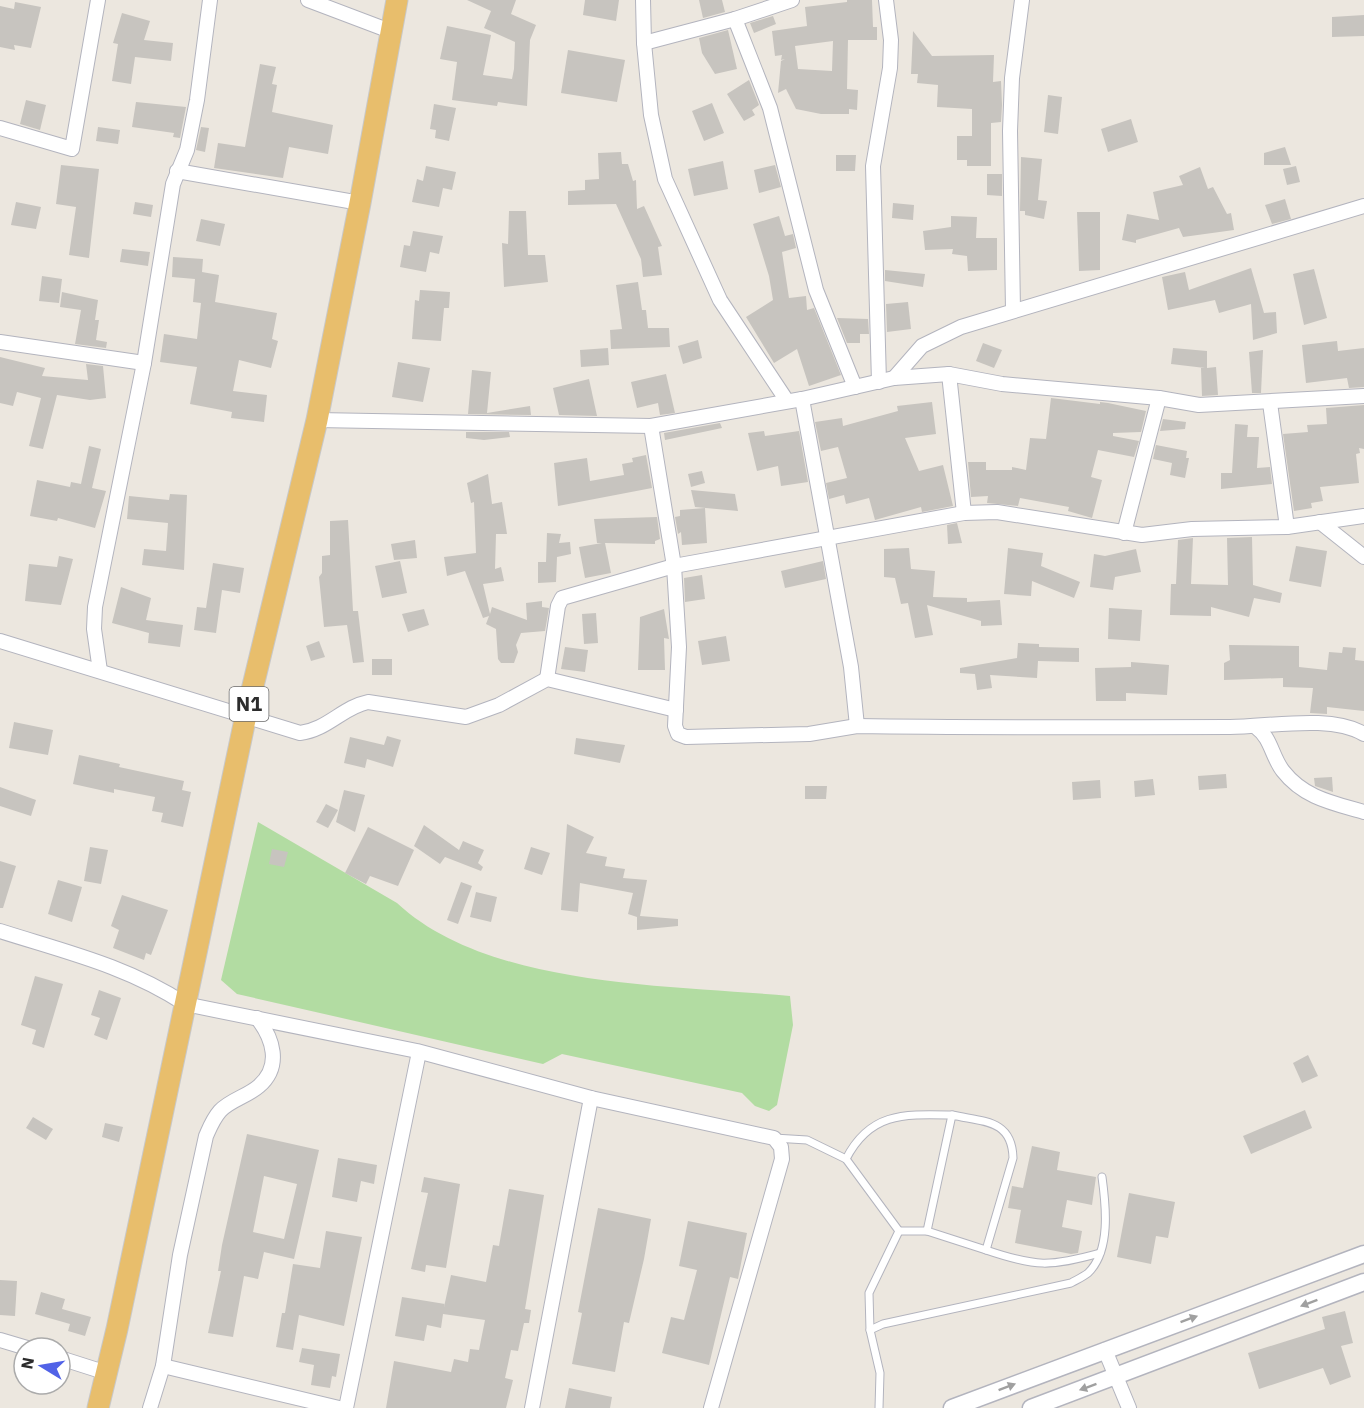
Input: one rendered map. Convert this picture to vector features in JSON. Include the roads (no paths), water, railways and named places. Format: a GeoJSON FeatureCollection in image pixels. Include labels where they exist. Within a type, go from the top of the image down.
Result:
{"type":"FeatureCollection","features":[{"type":"Feature","properties":{"kind":"highway","name":"N1"},"geometry":{"type":"LineString","coordinates":[[98,1408],[246,716],[316,420],[360,203],[397,0]]}},
{"type":"Feature","properties":{"kind":"street"},"geometry":{"type":"LineString","coordinates":[[0,128],[72,149],[98,0]]}},
{"type":"Feature","properties":{"kind":"street"},"geometry":{"type":"LineString","coordinates":[[100,671],[94,629],[95,608],[144,363],[177,171],[187,150],[197,100],[210,0]]}},
{"type":"Feature","properties":{"kind":"street"},"geometry":{"type":"LineString","coordinates":[[308,0],[390,31]]}},
{"type":"Feature","properties":{"kind":"street"},"geometry":{"type":"LineString","coordinates":[[643,0],[644,44],[651,115],[658,150],[672,197],[728,314],[787,401]]}},
{"type":"Feature","properties":{"kind":"street"},"geometry":{"type":"LineString","coordinates":[[644,44],[735,19],[792,0]]}},
{"type":"Feature","properties":{"kind":"street"},"geometry":{"type":"LineString","coordinates":[[879,382],[873,166],[890,68],[891,40],[886,0]]}},
{"type":"Feature","properties":{"kind":"street"},"geometry":{"type":"LineString","coordinates":[[1013,310],[1011,104],[1022,0]]}},
{"type":"Feature","properties":{"kind":"street"},"geometry":{"type":"LineString","coordinates":[[735,19],[770,108],[816,290],[855,387]]}},
{"type":"Feature","properties":{"kind":"street"},"geometry":{"type":"LineString","coordinates":[[177,171],[360,203]]}},
{"type":"Feature","properties":{"kind":"street"},"geometry":{"type":"LineString","coordinates":[[894,378],[922,346],[939,337],[1013,310],[1364,206]]}},
{"type":"Feature","properties":{"kind":"street"},"geometry":{"type":"LineString","coordinates":[[0,342],[144,363]]}},
{"type":"Feature","properties":{"kind":"street"},"geometry":{"type":"LineString","coordinates":[[316,420],[651,426],[802,399],[894,378],[949,374],[1002,384],[1159,398],[1199,405],[1270,403],[1364,396]]}},
{"type":"Feature","properties":{"kind":"street"},"geometry":{"type":"LineString","coordinates":[[949,374],[964,513]]}},
{"type":"Feature","properties":{"kind":"street"},"geometry":{"type":"LineString","coordinates":[[1124,533],[1159,398]]}},
{"type":"Feature","properties":{"kind":"street"},"geometry":{"type":"LineString","coordinates":[[802,399],[851,667],[857,726]]}},
{"type":"Feature","properties":{"kind":"street"},"geometry":{"type":"LineString","coordinates":[[1270,403],[1287,526]]}},
{"type":"Feature","properties":{"kind":"street"},"geometry":{"type":"LineString","coordinates":[[651,426],[674,566],[679,647],[676,711],[678,734],[686,737],[808,734],[857,726],[1257,728],[1333,723],[1354,728],[1364,734]]}},
{"type":"Feature","properties":{"kind":"street"},"geometry":{"type":"LineString","coordinates":[[547,679],[558,606],[562,598],[674,566],[964,513],[997,512],[1124,533],[1287,526],[1364,516]]}},
{"type":"Feature","properties":{"kind":"street"},"geometry":{"type":"LineString","coordinates":[[1320,522],[1364,557]]}},
{"type":"Feature","properties":{"kind":"street"},"geometry":{"type":"LineString","coordinates":[[0,641],[300,733],[312,732],[357,704],[368,702],[466,717],[499,705],[547,679],[676,711]]}},
{"type":"Feature","properties":{"kind":"street"},"geometry":{"type":"LineString","coordinates":[[1257,728],[1265,734],[1283,772],[1316,800],[1364,812]]}},
{"type":"Feature","properties":{"kind":"street"},"geometry":{"type":"LineString","coordinates":[[0,931],[122,970],[153,983],[185,1004],[419,1052],[591,1098],[774,1138],[782,1147],[782,1159],[711,1408]]}},
{"type":"Feature","properties":{"kind":"street"},"geometry":{"type":"LineString","coordinates":[[150,1408],[163,1366],[180,1255],[206,1136],[212,1120],[222,1109],[259,1086],[267,1077],[271,1064],[274,1050],[257,1018]]}},
{"type":"Feature","properties":{"kind":"street"},"geometry":{"type":"LineString","coordinates":[[346,1408],[419,1052]]}},
{"type":"Feature","properties":{"kind":"street"},"geometry":{"type":"LineString","coordinates":[[532,1408],[591,1098]]}},
{"type":"Feature","properties":{"kind":"street"},"geometry":{"type":"LineString","coordinates":[[952,1408],[1364,1254]]}},
{"type":"Feature","properties":{"kind":"street"},"geometry":{"type":"LineString","coordinates":[[1031,1408],[1364,1282]]}},
{"type":"Feature","properties":{"kind":"street"},"geometry":{"type":"LineString","coordinates":[[1105,1350],[1129,1408]]}},
{"type":"Feature","properties":{"kind":"street"},"geometry":{"type":"LineString","coordinates":[[72,1362],[107,1373]]}},
{"type":"Feature","properties":{"kind":"street"},"geometry":{"type":"LineString","coordinates":[[163,1366],[339,1408]]}},
{"type":"Feature","properties":{"kind":"lane"},"geometry":{"type":"LineString","coordinates":[[846,1159],[855,1140],[869,1127],[909,1114],[952,1115],[996,1125],[1007,1132],[1013,1143],[1013,1158],[986,1250]]}},
{"type":"Feature","properties":{"kind":"lane"},"geometry":{"type":"LineString","coordinates":[[927,1231],[952,1115]]}},
{"type":"Feature","properties":{"kind":"lane"},"geometry":{"type":"LineString","coordinates":[[774,1138],[807,1140],[846,1159],[899,1232]]}},
{"type":"Feature","properties":{"kind":"lane"},"geometry":{"type":"LineString","coordinates":[[870,1330],[883,1324],[1071,1283],[1088,1274],[1100,1253],[1106,1205],[1102,1177]]}},
{"type":"Feature","properties":{"kind":"lane"},"geometry":{"type":"LineString","coordinates":[[899,1232],[927,1231],[1038,1264],[1060,1264],[1100,1253]]}},
{"type":"Feature","properties":{"kind":"lane"},"geometry":{"type":"LineString","coordinates":[[879,1408],[880,1372],[870,1330],[869,1293],[899,1232]]}}]}
